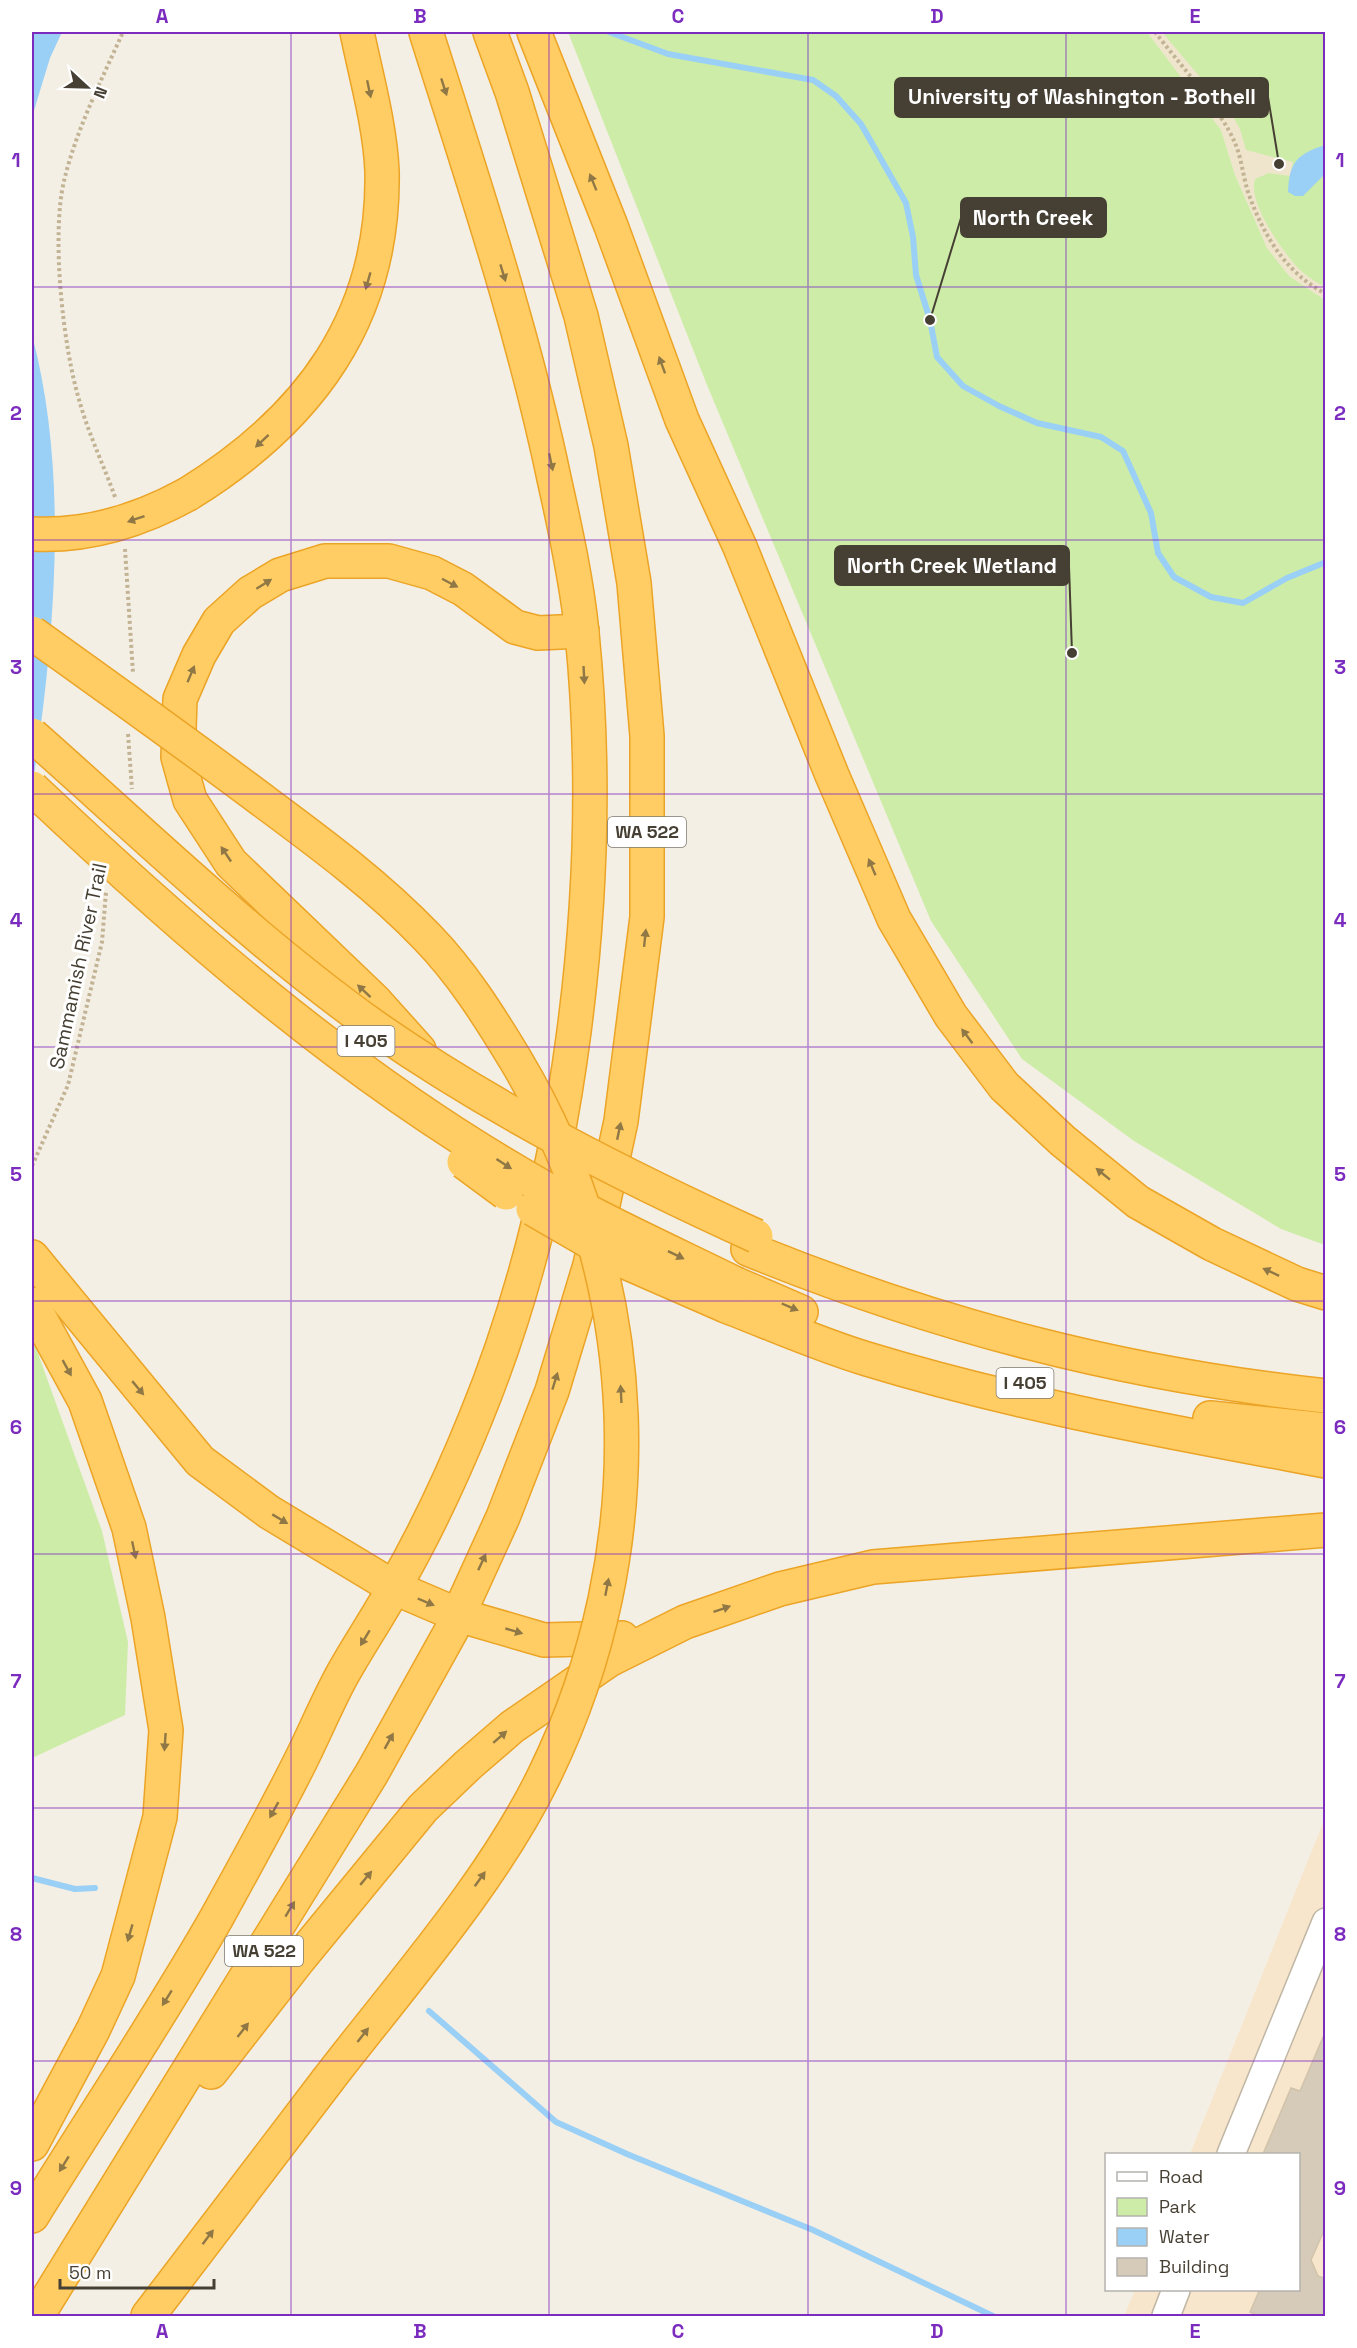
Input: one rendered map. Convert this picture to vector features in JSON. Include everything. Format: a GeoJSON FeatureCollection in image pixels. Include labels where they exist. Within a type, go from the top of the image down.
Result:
{"type":"FeatureCollection","features":[{"type":"Feature","properties":{"kind":"highway"},"geometry":{"type":"LineString","coordinates":[[32,534],[74,533],[113,527],[153,513],[188,494],[247,454],[282,422],[324,373],[358,314],[376,252],[381,213],[382,168],[357,32]]}},
{"type":"Feature","properties":{"kind":"highway","name":"WA 522"},"geometry":{"type":"LineString","coordinates":[[32,2216],[214,1921],[298,1767],[340,1680],[395,1588],[434,1510],[477,1415],[515,1306],[547,1183],[573,1040],[587,890],[590,780],[582,631],[564,522],[539,405],[506,281],[426,32]]}},
{"type":"Feature","properties":{"kind":"highway","name":"WA 522"},"geometry":{"type":"LineString","coordinates":[[37,2316],[372,1773],[458,1615],[503,1517],[552,1390],[590,1265],[621,1121],[647,918],[646,724],[634,582],[611,446],[581,316],[512,92],[492,35]]}},
{"type":"Feature","properties":{"kind":"highway"},"geometry":{"type":"LineString","coordinates":[[536,40],[611,226],[682,420],[740,547],[832,775],[894,919],[951,1016],[1004,1086],[1063,1141],[1138,1202],[1212,1244],[1297,1284],[1326,1293]]}},
{"type":"Feature","properties":{"kind":"highway"},"geometry":{"type":"LineString","coordinates":[[432,1065],[375,1001],[231,863],[190,800],[178,757],[180,699],[199,655],[219,621],[250,593],[280,575],[325,561],[389,561],[432,573],[462,589],[514,627],[538,633],[582,631]]}},
{"type":"Feature","properties":{"kind":"highway"},"geometry":{"type":"LineString","coordinates":[[32,633],[361,874],[429,939],[483,1007],[540,1101],[577,1185],[599,1257],[619,1365],[623,1450],[616,1541],[598,1632],[576,1702],[543,1779],[496,1858],[148,2316]]}},
{"type":"Feature","properties":{"kind":"highway","name":"I 405"},"geometry":{"type":"LineString","coordinates":[[32,735],[291,963],[375,1027],[499,1108],[752,1243],[918,1295],[1070,1337],[1223,1366],[1326,1378]]}},
{"type":"Feature","properties":{"kind":"highway","name":"I 405"},"geometry":{"type":"LineString","coordinates":[[32,760],[199,910],[295,987],[391,1059],[528,1143],[620,1192],[752,1243],[904,1308],[1014,1340],[1121,1365],[1226,1385],[1326,1396]]}},
{"type":"Feature","properties":{"kind":"highway","name":"I 405"},"geometry":{"type":"LineString","coordinates":[[32,788],[267,996],[375,1079],[522,1175],[731,1295],[865,1358],[951,1383],[1124,1424],[1180,1433],[1326,1445]]}},
{"type":"Feature","properties":{"kind":"highway","name":"I 405"},"geometry":{"type":"LineString","coordinates":[[32,807],[191,950],[306,1045],[506,1193],[623,1261],[981,1372],[1058,1391],[1177,1413],[1326,1430]]}},
{"type":"Feature","properties":{"kind":"highway"},"geometry":{"type":"LineString","coordinates":[[32,1257],[44,1305],[85,1401],[129,1528],[148,1618],[166,1730],[160,1817],[118,1976],[93,2030],[32,2144]]}},
{"type":"Feature","properties":{"kind":"highway"},"geometry":{"type":"LineString","coordinates":[[44,1305],[200,1461],[269,1512],[395,1588],[458,1615],[544,1640],[625,1638],[685,1622],[780,1589],[873,1567],[1326,1530]]}},
{"type":"Feature","properties":{"kind":"highway"},"geometry":{"type":"LineString","coordinates":[[1180,1433],[1326,1461]]}},
{"type":"Feature","properties":{"kind":"highway"},"geometry":{"type":"LineString","coordinates":[[60,2280],[192,2097],[298,1959],[423,1808],[512,1727],[609,1660],[685,1622]]}},
{"type":"Feature","properties":{"kind":"lane"},"geometry":{"type":"LineString","coordinates":[[1231,2153],[1316,1971],[1326,1922]]}},
{"type":"Feature","properties":{"kind":"lane"},"geometry":{"type":"LineString","coordinates":[[1166,2316],[1175,2291]]}},
{"type":"Feature","properties":{"kind":"path"},"geometry":{"type":"LineString","coordinates":[[117,506],[80,406],[73,377],[63,301],[60,214],[64,182],[72,153],[123,32]]}},
{"type":"Feature","properties":{"kind":"path"},"geometry":{"type":"LineString","coordinates":[[1155,32],[1235,142],[1249,195],[1274,247],[1292,271],[1326,294]]}},
{"type":"Feature","properties":{"kind":"path"},"geometry":{"type":"LineString","coordinates":[[125,544],[134,681]]}},
{"type":"Feature","properties":{"kind":"path"},"geometry":{"type":"LineString","coordinates":[[129,726],[132,797]]}},
{"type":"Feature","properties":{"kind":"path","name":"Sammamish River Trail"},"geometry":{"type":"LineString","coordinates":[[32,1166],[68,1085],[102,942],[103,901],[109,880]]}},
{"type":"Feature","properties":{"kind":"shaded area"},"geometry":{"type":"Polygon","coordinates":[[[1147,32],[1325,32],[1325,300],[1289,276],[1267,248],[1235,175],[1221,130],[1147,32]]]}},
{"type":"Feature","properties":{"kind":"shaded area"},"geometry":{"type":"Polygon","coordinates":[[[1325,1818],[1325,2316],[1124,2316],[1135,2291],[1300,2291],[1300,2153],[1190,2153],[1325,1818]]]}},
{"type":"Feature","properties":{"kind":"green space"},"geometry":{"type":"Polygon","coordinates":[[[568,32],[1147,32],[1221,130],[1235,175],[1267,248],[1289,276],[1325,300],[1325,1245],[1281,1229],[1134,1141],[1022,1059],[931,921],[707,385],[568,32]]]}},
{"type":"Feature","properties":{"kind":"green space"},"geometry":{"type":"Polygon","coordinates":[[[1162,32],[1325,32],[1325,287],[1305,274],[1292,261],[1268,226],[1256,200],[1255,179],[1269,173],[1290,176],[1293,162],[1246,150],[1240,129],[1232,115],[1162,32]]]}},
{"type":"Feature","properties":{"kind":"green space"},"geometry":{"type":"Polygon","coordinates":[[[32,1337],[102,1531],[128,1642],[125,1715],[32,1758],[32,1337]]]}},
{"type":"Feature","properties":{"kind":"water"},"geometry":{"type":"Polygon","coordinates":[[[32,32],[62,32],[50,58],[32,117],[32,32]]]}},
{"type":"Feature","properties":{"kind":"water"},"geometry":{"type":"Polygon","coordinates":[[[1325,145],[1325,174],[1303,196],[1295,196],[1288,192],[1290,173],[1297,160],[1308,152],[1325,145]]]}},
{"type":"Feature","properties":{"kind":"water"},"geometry":{"type":"Polygon","coordinates":[[[32,335],[44,390],[51,446],[54,561],[47,676],[32,788],[32,335]]]}},
{"type":"Feature","properties":{"kind":"building"},"geometry":{"type":"Polygon","coordinates":[[[1326,2030],[1326,2226],[1311,2260],[1318,2276],[1326,2279],[1326,2307],[1322,2316],[1260,2316],[1250,2312],[1259,2291],[1300,2291],[1300,2153],[1263,2153],[1291,2088],[1300,2091],[1326,2030]]]}},
{"type":"Feature","properties":{"kind":"waterway"},"geometry":{"type":"LineString","coordinates":[[609,32],[668,54],[813,80],[836,96],[861,124],[906,203],[913,237],[916,275],[930,320],[937,357],[963,386],[999,406],[1037,423],[1101,437],[1123,451],[1151,513],[1158,553],[1174,577],[1211,597],[1243,603],[1287,578],[1326,562]]}},
{"type":"Feature","properties":{"kind":"waterway"},"geometry":{"type":"LineString","coordinates":[[32,1878],[75,1889],[95,1888]]}},
{"type":"Feature","properties":{"kind":"waterway"},"geometry":{"type":"LineString","coordinates":[[429,2011],[556,2122],[627,2154],[813,2230],[993,2316]]}},
{"type":"Feature","properties":{"kind":"place","name":"University of Washington - Bothell"},"geometry":{"type":"Point","coordinates":[1279,164]}},
{"type":"Feature","properties":{"kind":"place","name":"North Creek"},"geometry":{"type":"Point","coordinates":[930,320]}},
{"type":"Feature","properties":{"kind":"place","name":"North Creek Wetland"},"geometry":{"type":"Point","coordinates":[1072,653]}}]}
